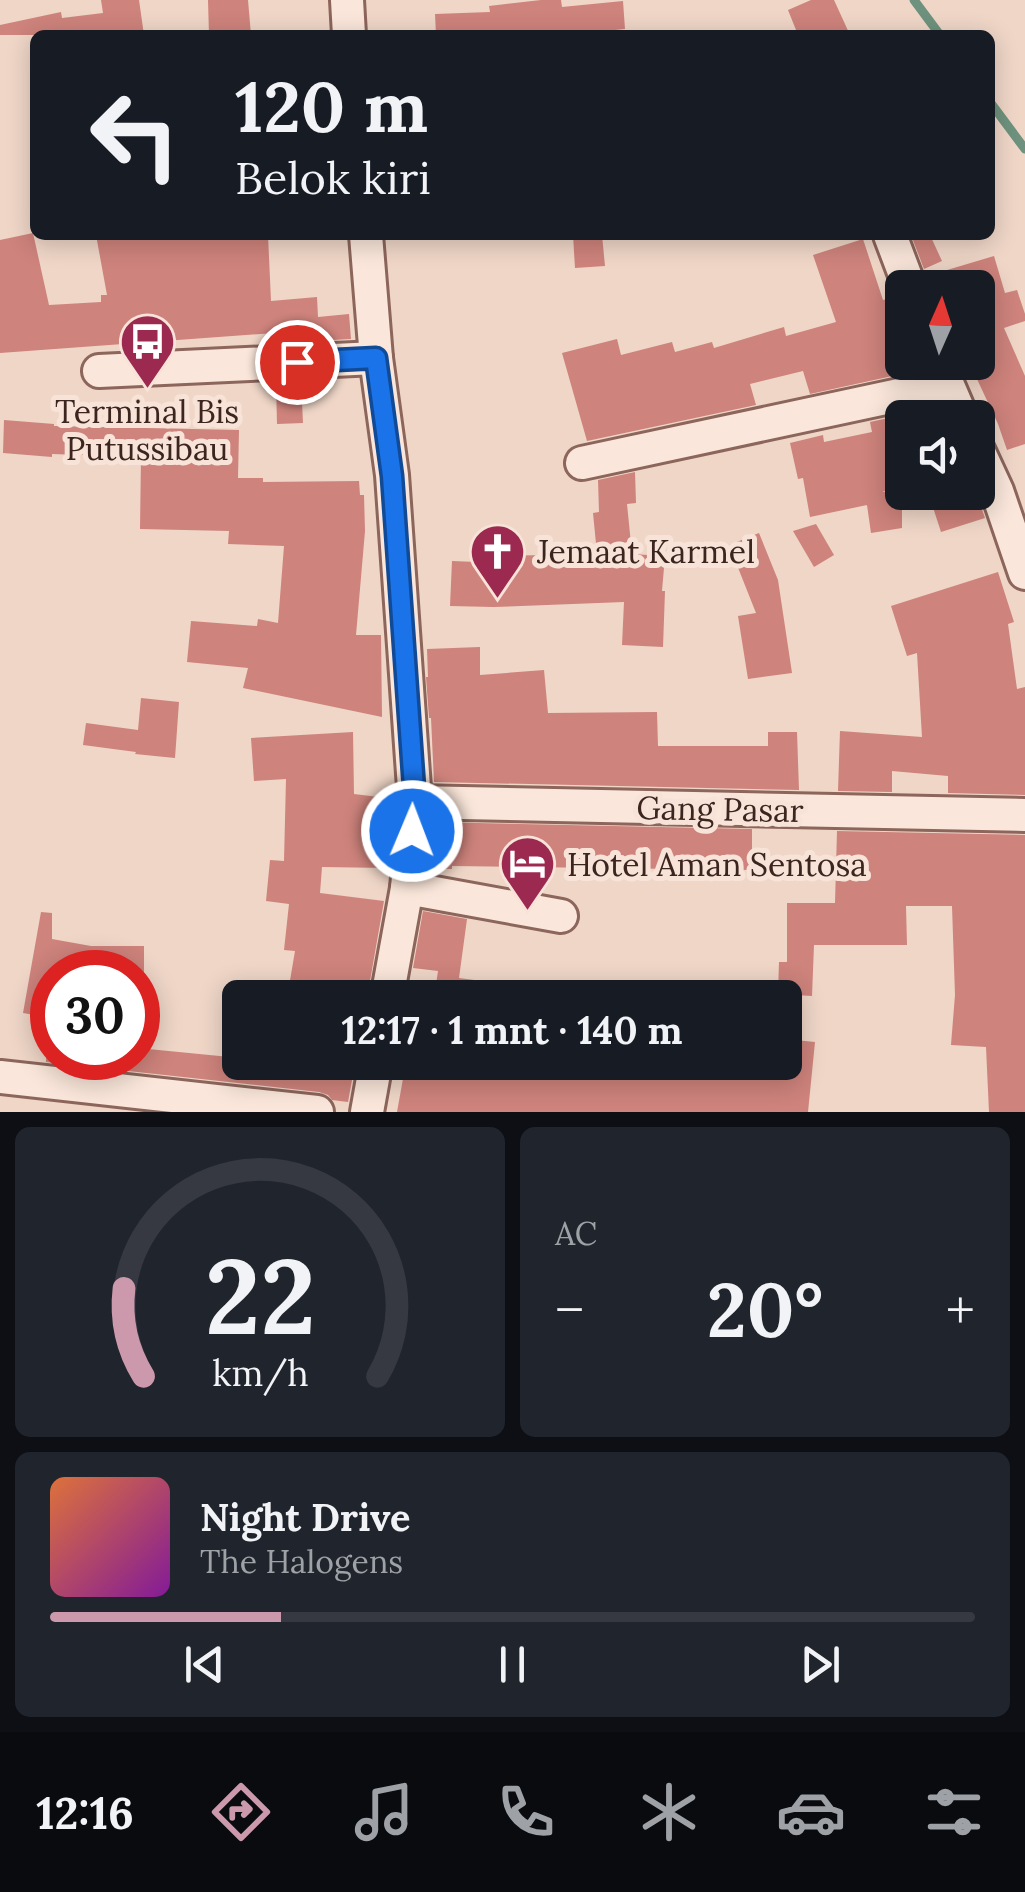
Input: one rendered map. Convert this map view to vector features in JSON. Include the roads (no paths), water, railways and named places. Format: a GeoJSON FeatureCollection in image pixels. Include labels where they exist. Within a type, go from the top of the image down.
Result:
{"type":"FeatureCollection","features":[{"type":"Feature","properties":{"kind":"street"},"geometry":{"type":"LineString","coordinates":[[346,0],[349,30]]}},
{"type":"Feature","properties":{"kind":"street"},"geometry":{"type":"LineString","coordinates":[[366,240],[376,358],[392,476],[415,802],[407,888],[391,980]]}},
{"type":"Feature","properties":{"kind":"street"},"geometry":{"type":"LineString","coordinates":[[892,240],[903,270]]}},
{"type":"Feature","properties":{"kind":"street"},"geometry":{"type":"LineString","coordinates":[[99,371],[376,358]]}},
{"type":"Feature","properties":{"kind":"street"},"geometry":{"type":"LineString","coordinates":[[582,463],[918,380]]}},
{"type":"Feature","properties":{"kind":"street"},"geometry":{"type":"LineString","coordinates":[[995,485],[1025,573]]}},
{"type":"Feature","properties":{"kind":"street","name":"Gang Pasar"},"geometry":{"type":"LineString","coordinates":[[415,802],[1025,815]]}},
{"type":"Feature","properties":{"kind":"street"},"geometry":{"type":"LineString","coordinates":[[407,888],[561,916]]}},
{"type":"Feature","properties":{"kind":"street"},"geometry":{"type":"LineString","coordinates":[[0,1077],[317,1112]]}},
{"type":"Feature","properties":{"kind":"street"},"geometry":{"type":"LineString","coordinates":[[367,1112],[373,1080]]}},
{"type":"Feature","properties":{"kind":"waterway"},"geometry":{"type":"LineString","coordinates":[[914,0],[936,30]]}},
{"type":"Feature","properties":{"kind":"waterway"},"geometry":{"type":"LineString","coordinates":[[995,109],[1025,149]]}},
{"type":"Feature","properties":{"kind":"place","name":"Terminal Bis Putussibau"},"geometry":{"type":"Point","coordinates":[147,391]}},
{"type":"Feature","properties":{"kind":"place","name":"Jemaat Karmel"},"geometry":{"type":"Point","coordinates":[498,600]}},
{"type":"Feature","properties":{"kind":"place","name":"Hotel Aman Sentosa"},"geometry":{"type":"Point","coordinates":[528,913]}}]}
